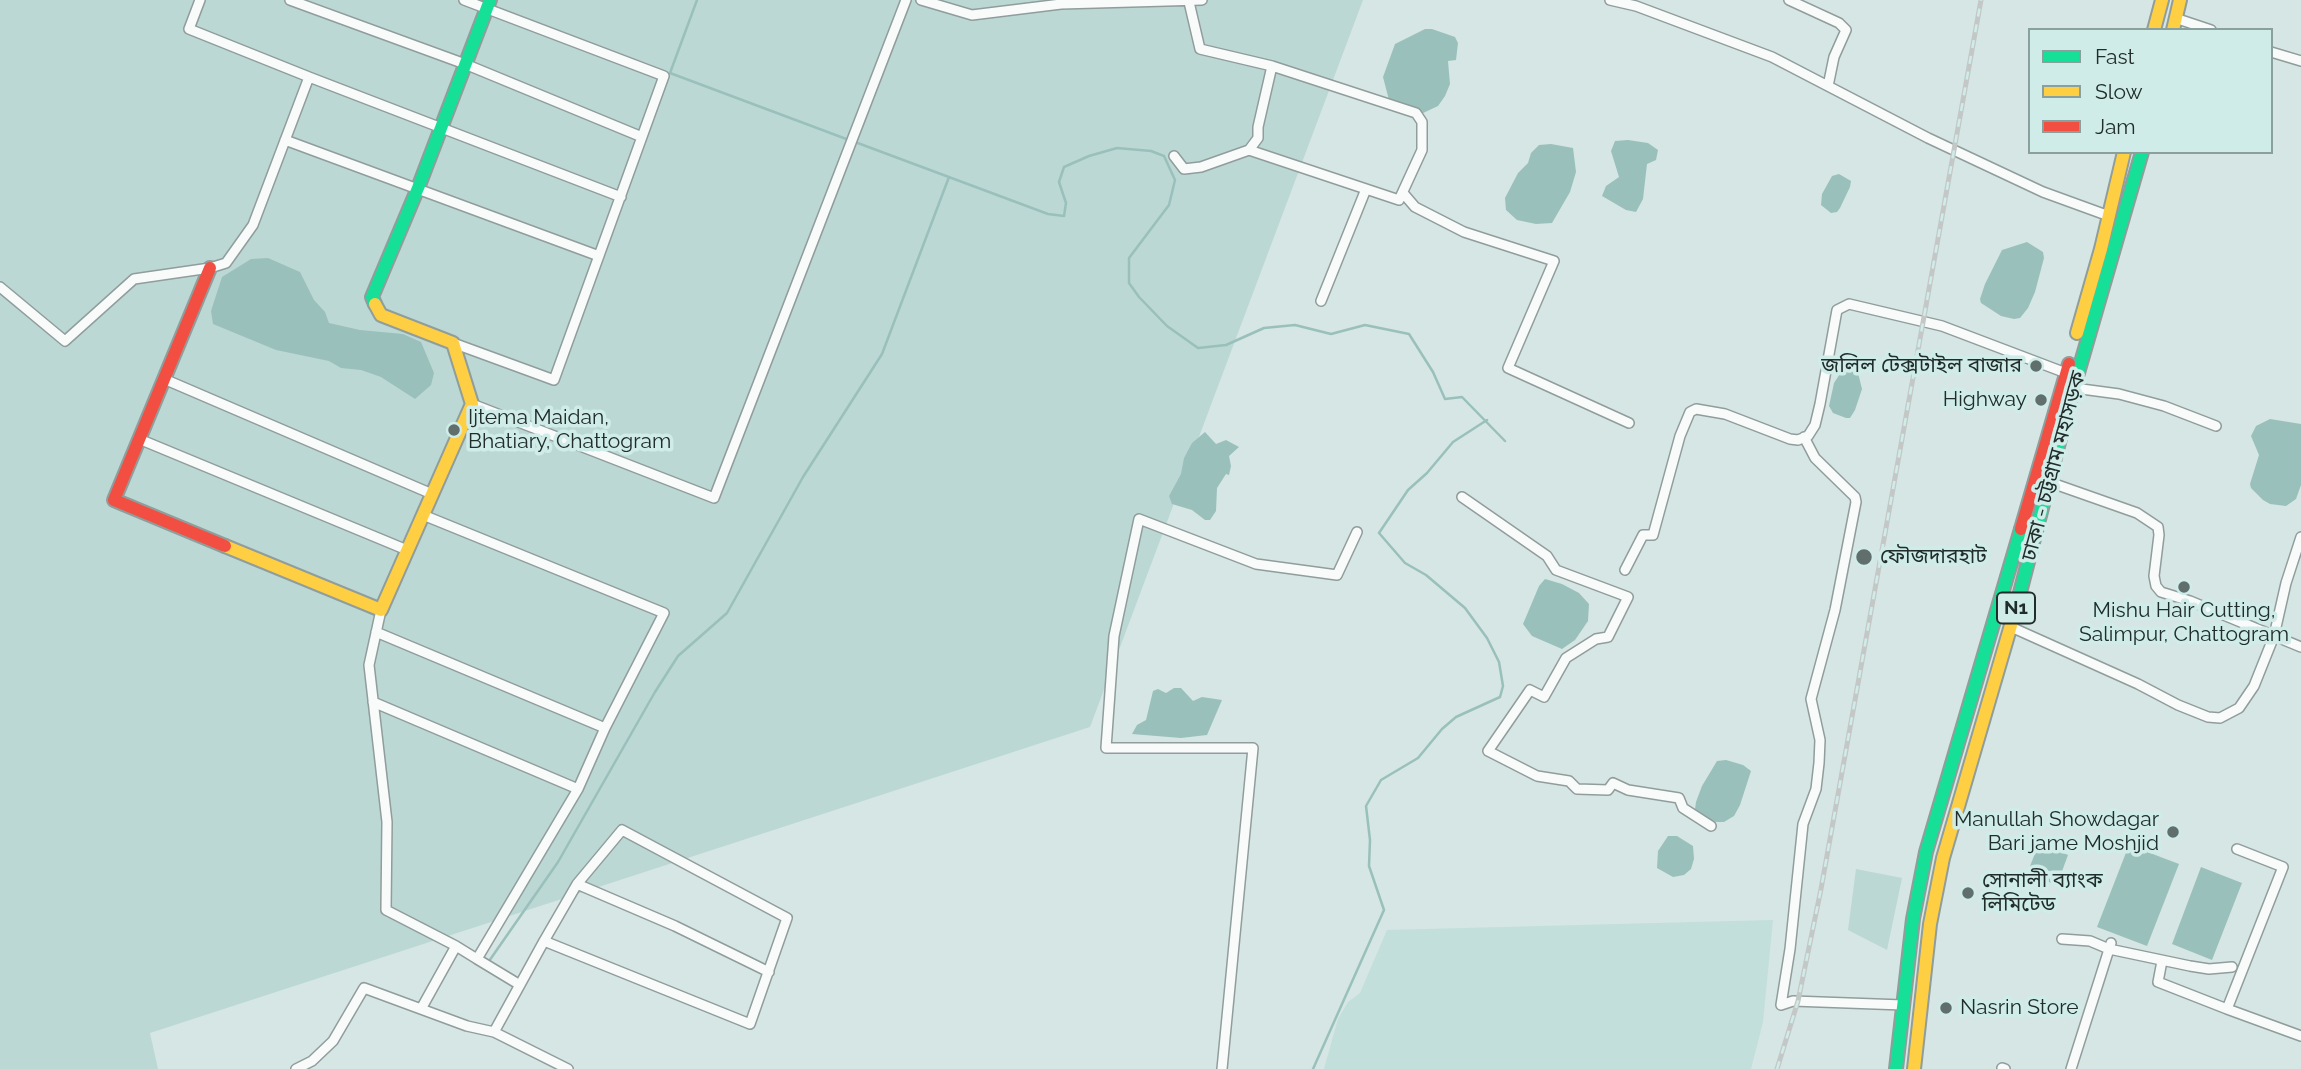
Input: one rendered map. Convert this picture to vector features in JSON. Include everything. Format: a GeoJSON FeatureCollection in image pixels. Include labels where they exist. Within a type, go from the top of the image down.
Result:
{"type":"FeatureCollection","features":[{"type":"Feature","properties":{"kind":"main road"},"geometry":{"type":"LineString","coordinates":[[2155,28],[2162,0]]}},
{"type":"Feature","properties":{"kind":"main road"},"geometry":{"type":"LineString","coordinates":[[2174,24],[2180,0]]}},
{"type":"Feature","properties":{"kind":"main road"},"geometry":{"type":"LineString","coordinates":[[210,268],[114,500],[381,610],[472,404],[453,343],[382,315],[372,297],[418,188],[488,4]]}},
{"type":"Feature","properties":{"kind":"main road","name":"ঢাকা - চট্টগ্রাম মহাসড়ক"},"geometry":{"type":"LineString","coordinates":[[1896,1069],[1913,919],[1926,852],[2066,373],[2109,216],[2123,154]]}},
{"type":"Feature","properties":{"kind":"main road","name":"ঢাকা - চট্টগ্রাম মহাসড়ক"},"geometry":{"type":"LineString","coordinates":[[1914,1069],[1930,924],[1943,860],[2011,627],[2074,388],[2141,154]]}},
{"type":"Feature","properties":{"kind":"main road"},"geometry":{"type":"LineString","coordinates":[[1926,852],[1945,813],[1989,678],[2005,646]]}},
{"type":"Feature","properties":{"kind":"street"},"geometry":{"type":"LineString","coordinates":[[200,0],[189,29],[621,197]]}},
{"type":"Feature","properties":{"kind":"street"},"geometry":{"type":"LineString","coordinates":[[290,0],[465,64],[642,137]]}},
{"type":"Feature","properties":{"kind":"street"},"geometry":{"type":"LineString","coordinates":[[453,343],[554,380],[664,76],[488,4],[464,0]]}},
{"type":"Feature","properties":{"kind":"street"},"geometry":{"type":"LineString","coordinates":[[472,404],[714,498],[906,0]]}},
{"type":"Feature","properties":{"kind":"street"},"geometry":{"type":"LineString","coordinates":[[921,0],[972,15],[1061,2],[1202,0]]}},
{"type":"Feature","properties":{"kind":"street"},"geometry":{"type":"LineString","coordinates":[[1610,0],[1636,6],[1772,57],[1928,138],[2043,192],[2109,216]]}},
{"type":"Feature","properties":{"kind":"street"},"geometry":{"type":"LineString","coordinates":[[1789,0],[1804,4],[1839,23],[1846,30],[1835,57],[1828,86]]}},
{"type":"Feature","properties":{"kind":"street"},"geometry":{"type":"LineString","coordinates":[[1189,2],[1200,49],[1272,66],[1416,113],[1422,122],[1422,150],[1399,200],[1249,150]]}},
{"type":"Feature","properties":{"kind":"street"},"geometry":{"type":"LineString","coordinates":[[2174,24],[2199,28]]}},
{"type":"Feature","properties":{"kind":"street"},"geometry":{"type":"LineString","coordinates":[[2273,53],[2301,61]]}},
{"type":"Feature","properties":{"kind":"street"},"geometry":{"type":"LineString","coordinates":[[1174,156],[1184,169],[1201,167],[1249,150],[1258,138],[1272,66]]}},
{"type":"Feature","properties":{"kind":"street"},"geometry":{"type":"LineString","coordinates":[[0,287],[65,341],[134,279],[210,268],[226,263],[253,225],[309,77]]}},
{"type":"Feature","properties":{"kind":"street"},"geometry":{"type":"LineString","coordinates":[[285,140],[599,256]]}},
{"type":"Feature","properties":{"kind":"street"},"geometry":{"type":"LineString","coordinates":[[1321,301],[1366,189]]}},
{"type":"Feature","properties":{"kind":"street"},"geometry":{"type":"LineString","coordinates":[[1403,193],[1415,207],[1464,232],[1554,261],[1508,368],[1629,423]]}},
{"type":"Feature","properties":{"kind":"street"},"geometry":{"type":"LineString","coordinates":[[1625,570],[1643,536],[1653,535],[1655,519],[1690,412],[1696,409],[1707,410],[1798,440],[1808,436],[1815,425],[1821,404],[1831,336],[1838,310],[1849,304],[1942,326],[2066,373]]}},
{"type":"Feature","properties":{"kind":"street"},"geometry":{"type":"LineString","coordinates":[[164,379],[432,494]]}},
{"type":"Feature","properties":{"kind":"street"},"geometry":{"type":"LineString","coordinates":[[2074,388],[2119,394],[2164,406],[2216,426]]}},
{"type":"Feature","properties":{"kind":"street"},"geometry":{"type":"LineString","coordinates":[[1804,438],[1815,458],[1855,496],[1856,502],[1835,610],[1811,699],[1820,740],[1819,763],[1816,789],[1804,824],[1792,937],[1781,1005],[1793,1001],[1903,1005]]}},
{"type":"Feature","properties":{"kind":"street"},"geometry":{"type":"LineString","coordinates":[[139,439],[407,550]]}},
{"type":"Feature","properties":{"kind":"street"},"geometry":{"type":"LineString","coordinates":[[2049,482],[2137,513],[2158,527],[2160,535],[2154,576],[2156,586],[2161,592],[2190,601],[2301,648]]}},
{"type":"Feature","properties":{"kind":"street"},"geometry":{"type":"LineString","coordinates":[[1462,497],[1547,556],[1556,570],[1628,597],[1608,637],[1596,639],[1566,659],[1544,696],[1530,690],[1488,751],[1537,776],[1569,781],[1577,789],[1608,790],[1613,783],[1628,790],[1679,798],[1683,808],[1711,826]]}},
{"type":"Feature","properties":{"kind":"street"},"geometry":{"type":"LineString","coordinates":[[423,514],[664,613],[605,728],[578,789],[477,959]]}},
{"type":"Feature","properties":{"kind":"street"},"geometry":{"type":"LineString","coordinates":[[1222,1069],[1253,748],[1106,748],[1114,636],[1139,519],[1256,564],[1337,575],[1357,532]]}},
{"type":"Feature","properties":{"kind":"street"},"geometry":{"type":"LineString","coordinates":[[2011,627],[2178,705],[2208,717],[2220,718],[2239,708],[2246,700],[2274,636],[2286,583],[2301,537]]}},
{"type":"Feature","properties":{"kind":"street"},"geometry":{"type":"LineString","coordinates":[[381,610],[369,665],[387,822],[386,910],[456,946],[520,985]]}},
{"type":"Feature","properties":{"kind":"street"},"geometry":{"type":"LineString","coordinates":[[376,632],[605,728]]}},
{"type":"Feature","properties":{"kind":"street"},"geometry":{"type":"LineString","coordinates":[[373,702],[578,789]]}},
{"type":"Feature","properties":{"kind":"street"},"geometry":{"type":"LineString","coordinates":[[494,1032],[544,941],[577,884],[622,830],[787,918],[750,1024],[544,941]]}},
{"type":"Feature","properties":{"kind":"street"},"geometry":{"type":"LineString","coordinates":[[2228,1009],[2283,867],[2237,849]]}},
{"type":"Feature","properties":{"kind":"street"},"geometry":{"type":"LineString","coordinates":[[577,884],[675,926],[769,972]]}},
{"type":"Feature","properties":{"kind":"street"},"geometry":{"type":"LineString","coordinates":[[2062,939],[2090,941],[2162,961],[2209,969],[2232,967]]}},
{"type":"Feature","properties":{"kind":"street"},"geometry":{"type":"LineString","coordinates":[[421,1009],[456,946]]}},
{"type":"Feature","properties":{"kind":"street"},"geometry":{"type":"LineString","coordinates":[[2071,1069],[2110,946]]}},
{"type":"Feature","properties":{"kind":"street"},"geometry":{"type":"LineString","coordinates":[[2162,961],[2158,982],[2301,1036]]}},
{"type":"Feature","properties":{"kind":"street"},"geometry":{"type":"LineString","coordinates":[[296,1069],[312,1061],[333,1041],[364,988],[467,1026],[494,1032],[568,1069]]}},
{"type":"Feature","properties":{"kind":"shaded area"},"geometry":{"type":"Polygon","coordinates":[[[0,0],[1363,0],[1090,727],[150,1033],[158,1069],[0,1069],[0,0]]]}},
{"type":"Feature","properties":{"kind":"shaded area"},"geometry":{"type":"Polygon","coordinates":[[[1425,29],[1455,37],[1458,43],[1456,60],[1448,61],[1450,84],[1445,96],[1438,106],[1421,114],[1389,100],[1383,77],[1395,44],[1425,29]]]}},
{"type":"Feature","properties":{"kind":"shaded area"},"geometry":{"type":"Polygon","coordinates":[[[1615,141],[1648,143],[1658,150],[1656,160],[1647,164],[1643,199],[1636,212],[1626,210],[1602,196],[1606,186],[1619,177],[1611,151],[1615,141]]]}},
{"type":"Feature","properties":{"kind":"shaded area"},"geometry":{"type":"Polygon","coordinates":[[[1539,145],[1573,148],[1576,172],[1570,192],[1552,223],[1536,224],[1517,220],[1506,210],[1505,198],[1518,173],[1528,163],[1531,153],[1539,145]]]}},
{"type":"Feature","properties":{"kind":"shaded area"},"geometry":{"type":"Polygon","coordinates":[[[1839,174],[1851,181],[1850,187],[1840,208],[1831,213],[1821,205],[1822,194],[1832,176],[1839,174]]]}},
{"type":"Feature","properties":{"kind":"shaded area"},"geometry":{"type":"Polygon","coordinates":[[[2027,242],[2043,252],[2044,258],[2035,292],[2020,318],[2001,316],[1981,303],[1985,284],[2002,250],[2027,242]]]}},
{"type":"Feature","properties":{"kind":"shaded area"},"geometry":{"type":"Polygon","coordinates":[[[268,258],[300,272],[329,323],[360,330],[403,334],[421,342],[434,373],[431,385],[415,399],[381,377],[361,370],[341,368],[329,361],[276,350],[213,324],[211,311],[222,277],[251,259],[268,258]]]}},
{"type":"Feature","properties":{"kind":"shaded area"},"geometry":{"type":"Polygon","coordinates":[[[1847,367],[1858,373],[1862,389],[1850,418],[1833,413],[1829,406],[1834,383],[1847,367]]]}},
{"type":"Feature","properties":{"kind":"shaded area"},"geometry":{"type":"Polygon","coordinates":[[[2270,419],[2301,424],[2301,485],[2296,499],[2286,506],[2270,504],[2263,500],[2250,484],[2259,455],[2251,436],[2256,426],[2270,419]]]}},
{"type":"Feature","properties":{"kind":"shaded area"},"geometry":{"type":"Polygon","coordinates":[[[1205,432],[1216,444],[1226,440],[1239,447],[1229,456],[1229,475],[1226,474],[1217,488],[1216,511],[1210,520],[1205,520],[1192,510],[1172,504],[1169,496],[1181,474],[1184,458],[1192,443],[1205,432]]]}},
{"type":"Feature","properties":{"kind":"shaded area"},"geometry":{"type":"Polygon","coordinates":[[[1545,579],[1579,593],[1589,604],[1588,621],[1575,640],[1562,649],[1532,636],[1523,624],[1539,586],[1545,579]]]}},
{"type":"Feature","properties":{"kind":"shaded area"},"geometry":{"type":"Polygon","coordinates":[[[1174,688],[1181,688],[1193,701],[1202,697],[1222,700],[1207,735],[1181,738],[1132,734],[1137,725],[1146,720],[1153,691],[1158,689],[1166,693],[1174,688]]]}},
{"type":"Feature","properties":{"kind":"shaded area"},"geometry":{"type":"Polygon","coordinates":[[[1726,760],[1743,765],[1751,771],[1734,816],[1724,822],[1716,822],[1695,809],[1696,802],[1717,761],[1726,760]]]}},
{"type":"Feature","properties":{"kind":"shaded area"},"geometry":{"type":"Polygon","coordinates":[[[1668,836],[1677,836],[1693,846],[1694,859],[1691,869],[1684,875],[1673,877],[1657,868],[1658,851],[1668,836]]]}},
{"type":"Feature","properties":{"kind":"shaded area"},"geometry":{"type":"Polygon","coordinates":[[[2039,843],[2068,855],[2057,885],[2027,874],[2039,843]]]}},
{"type":"Feature","properties":{"kind":"shaded area"},"geometry":{"type":"Polygon","coordinates":[[[2129,845],[2179,864],[2147,946],[2097,927],[2129,845]]]}},
{"type":"Feature","properties":{"kind":"shaded area"},"geometry":{"type":"Polygon","coordinates":[[[2201,867],[2242,883],[2212,960],[2172,944],[2201,867]]]}},
{"type":"Feature","properties":{"kind":"shaded area"},"geometry":{"type":"Polygon","coordinates":[[[1856,869],[1902,878],[1887,950],[1848,930],[1856,869]]]}},
{"type":"Feature","properties":{"kind":"shaded area"},"geometry":{"type":"Polygon","coordinates":[[[1773,920],[1763,1022],[1751,1069],[1324,1069],[1338,1019],[1348,1002],[1360,993],[1387,930],[1773,920]]]}},
{"type":"Feature","properties":{"kind":"waterway"},"geometry":{"type":"LineString","coordinates":[[697,0],[670,73],[849,140]]}},
{"type":"Feature","properties":{"kind":"waterway"},"geometry":{"type":"LineString","coordinates":[[855,142],[1048,214],[1064,216],[1066,203],[1059,182],[1064,167],[1117,148],[1151,151],[1164,156],[1175,180],[1169,205],[1129,258],[1129,283],[1167,326],[1198,348],[1226,345],[1264,328],[1295,325],[1331,334],[1365,325],[1409,334],[1433,372],[1445,399],[1462,397],[1505,441]]}},
{"type":"Feature","properties":{"kind":"waterway"},"geometry":{"type":"LineString","coordinates":[[487,964],[558,862],[678,656],[727,613],[803,477],[882,354],[949,177]]}},
{"type":"Feature","properties":{"kind":"waterway"},"geometry":{"type":"LineString","coordinates":[[1313,1069],[1384,910],[1369,866],[1370,840],[1366,806],[1381,780],[1418,758],[1442,729],[1456,717],[1500,697],[1503,686],[1499,662],[1487,638],[1465,608],[1426,575],[1405,563],[1379,533],[1408,490],[1427,473],[1453,442],[1487,420]]}},
{"type":"Feature","properties":{"kind":"railway"},"geometry":{"type":"LineString","coordinates":[[1777,1069],[1798,1001],[1821,889],[1981,0]]}},
{"type":"Feature","properties":{"kind":"traffic: fast"},"geometry":{"type":"LineString","coordinates":[[375,304],[372,297],[418,188],[490,0]]}},
{"type":"Feature","properties":{"kind":"traffic: fast"},"geometry":{"type":"LineString","coordinates":[[2016,608],[2069,404],[2141,154]]}},
{"type":"Feature","properties":{"kind":"traffic: fast"},"geometry":{"type":"LineString","coordinates":[[1896,1069],[1913,919],[1926,852],[2021,529]]}},
{"type":"Feature","properties":{"kind":"traffic: slow"},"geometry":{"type":"LineString","coordinates":[[2155,28],[2162,0]]}},
{"type":"Feature","properties":{"kind":"traffic: slow"},"geometry":{"type":"LineString","coordinates":[[2173,28],[2180,0]]}},
{"type":"Feature","properties":{"kind":"traffic: slow"},"geometry":{"type":"LineString","coordinates":[[2077,333],[2124,154]]}},
{"type":"Feature","properties":{"kind":"traffic: slow"},"geometry":{"type":"LineString","coordinates":[[225,546],[381,610],[472,404],[453,343],[381,315],[375,304]]}},
{"type":"Feature","properties":{"kind":"traffic: slow"},"geometry":{"type":"LineString","coordinates":[[1914,1069],[1930,924],[1943,858],[2016,608]]}},
{"type":"Feature","properties":{"kind":"traffic: jam"},"geometry":{"type":"LineString","coordinates":[[210,268],[114,500],[225,546]]}},
{"type":"Feature","properties":{"kind":"traffic: jam"},"geometry":{"type":"LineString","coordinates":[[2021,529],[2069,364]]}},
{"type":"Feature","properties":{"kind":"place","name":"জলিল টেক্সটাইল বাজার"},"geometry":{"type":"Point","coordinates":[2036,366]}},
{"type":"Feature","properties":{"kind":"place","name":"Highway"},"geometry":{"type":"Point","coordinates":[2041,400]}},
{"type":"Feature","properties":{"kind":"place","name":"Ijtema Maidan, Bhatiary, Chattogram"},"geometry":{"type":"Point","coordinates":[454,430]}},
{"type":"Feature","properties":{"kind":"place","name":"ফৌজদারহাট"},"geometry":{"type":"Point","coordinates":[1864,557]}},
{"type":"Feature","properties":{"kind":"place","name":"Mishu Hair Cutting, Salimpur, Chattogram"},"geometry":{"type":"Point","coordinates":[2184,587]}},
{"type":"Feature","properties":{"kind":"place","name":"Manullah Showdagar Bari jame Moshjid"},"geometry":{"type":"Point","coordinates":[2173,832]}},
{"type":"Feature","properties":{"kind":"place","name":"সোনালী ব্যাংক লিমিটেড"},"geometry":{"type":"Point","coordinates":[1968,893]}},
{"type":"Feature","properties":{"kind":"place","name":"Nasrin Store"},"geometry":{"type":"Point","coordinates":[1946,1008]}}]}
